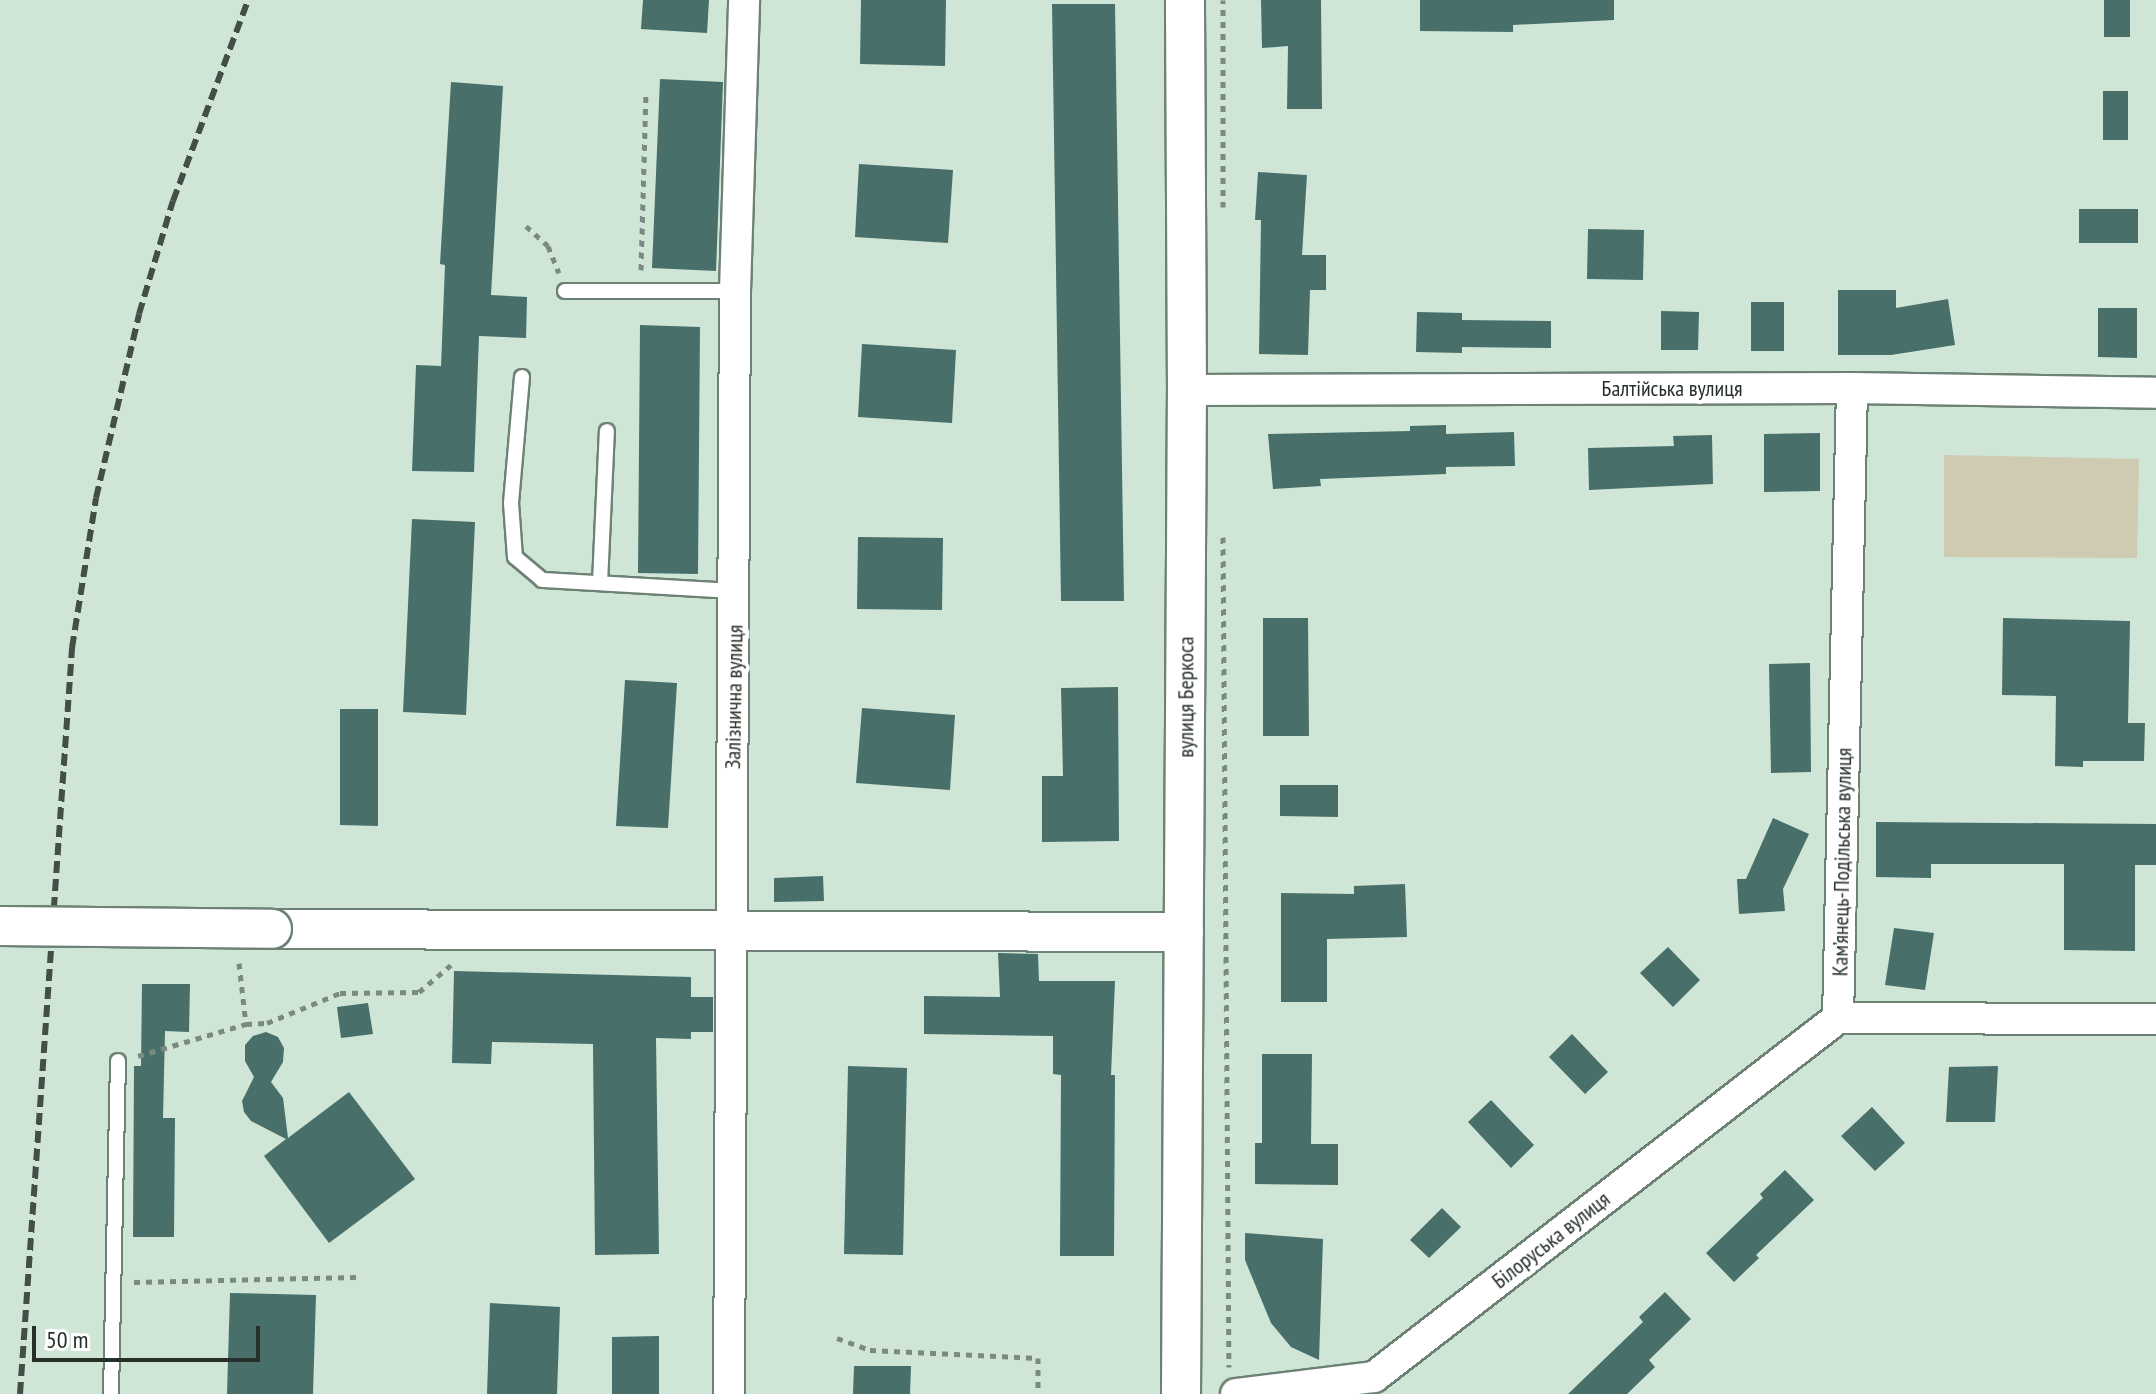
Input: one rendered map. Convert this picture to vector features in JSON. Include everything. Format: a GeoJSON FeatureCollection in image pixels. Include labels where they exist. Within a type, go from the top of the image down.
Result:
{"type":"FeatureCollection","features":[{"type":"Feature","properties":{"kind":"street","name":"Залізнична вулиця"},"geometry":{"type":"LineString","coordinates":[[729,1394],[736,591],[735,291],[744,0]]}},
{"type":"Feature","properties":{"kind":"street","name":"вулиця Беркоса"},"geometry":{"type":"LineString","coordinates":[[1181,1394],[1187,390],[1185,0]]}},
{"type":"Feature","properties":{"kind":"street","name":"Балтійська вулиця"},"geometry":{"type":"LineString","coordinates":[[1187,390],[1852,388],[2156,393]]}},
{"type":"Feature","properties":{"kind":"street","name":"Кам’янець-Подільська вулиця"},"geometry":{"type":"LineString","coordinates":[[1838,1018],[1852,388]]}},
{"type":"Feature","properties":{"kind":"street"},"geometry":{"type":"LineString","coordinates":[[0,926],[731,933],[1184,932]]}},
{"type":"Feature","properties":{"kind":"street"},"geometry":{"type":"LineString","coordinates":[[1838,1018],[2156,1019]]}},
{"type":"Feature","properties":{"kind":"street","name":"Білоруська вулиця"},"geometry":{"type":"LineString","coordinates":[[1232,1386],[1374,1377],[1838,1018]]}},
{"type":"Feature","properties":{"kind":"lane"},"geometry":{"type":"LineString","coordinates":[[565,291],[735,291]]}},
{"type":"Feature","properties":{"kind":"lane"},"geometry":{"type":"LineString","coordinates":[[522,377],[511,503],[515,557],[542,580],[736,591]]}},
{"type":"Feature","properties":{"kind":"lane"},"geometry":{"type":"LineString","coordinates":[[600,583],[607,431]]}},
{"type":"Feature","properties":{"kind":"lane"},"geometry":{"type":"LineString","coordinates":[[111,1394],[118,1061]]}},
{"type":"Feature","properties":{"kind":"path"},"geometry":{"type":"LineString","coordinates":[[1223,0],[1223,219]]}},
{"type":"Feature","properties":{"kind":"path"},"geometry":{"type":"LineString","coordinates":[[641,291],[646,96]]}},
{"type":"Feature","properties":{"kind":"path"},"geometry":{"type":"LineString","coordinates":[[526,226],[548,246],[565,291]]}},
{"type":"Feature","properties":{"kind":"path"},"geometry":{"type":"LineString","coordinates":[[1223,531],[1232,1386]]}},
{"type":"Feature","properties":{"kind":"path"},"geometry":{"type":"LineString","coordinates":[[239,954],[246,1024]]}},
{"type":"Feature","properties":{"kind":"path"},"geometry":{"type":"LineString","coordinates":[[118,1061],[165,1051],[246,1024],[267,1023],[340,993],[419,992],[454,962]]}},
{"type":"Feature","properties":{"kind":"path"},"geometry":{"type":"LineString","coordinates":[[113,1283],[357,1277]]}},
{"type":"Feature","properties":{"kind":"path"},"geometry":{"type":"LineString","coordinates":[[837,1338],[870,1350],[1038,1358],[1038,1394]]}},
{"type":"Feature","properties":{"kind":"shaded area"},"geometry":{"type":"Polygon","coordinates":[[[1944,455],[2139,459],[2137,558],[1944,557],[1944,455]]]}},
{"type":"Feature","properties":{"kind":"building"},"geometry":{"type":"Polygon","coordinates":[[[643,0],[709,0],[707,33],[641,29],[643,0]]]}},
{"type":"Feature","properties":{"kind":"building"},"geometry":{"type":"Polygon","coordinates":[[[861,0],[946,0],[945,66],[860,64],[861,0]]]}},
{"type":"Feature","properties":{"kind":"building"},"geometry":{"type":"Polygon","coordinates":[[[1261,0],[1321,0],[1322,109],[1287,109],[1288,46],[1262,48],[1261,0]]]}},
{"type":"Feature","properties":{"kind":"building"},"geometry":{"type":"Polygon","coordinates":[[[1420,0],[1614,0],[1614,20],[1513,25],[1513,32],[1420,31],[1420,0]]]}},
{"type":"Feature","properties":{"kind":"building"},"geometry":{"type":"Polygon","coordinates":[[[2104,0],[2130,0],[2130,37],[2104,37],[2104,0]]]}},
{"type":"Feature","properties":{"kind":"building"},"geometry":{"type":"Polygon","coordinates":[[[1052,4],[1115,4],[1124,601],[1061,601],[1052,4]]]}},
{"type":"Feature","properties":{"kind":"building"},"geometry":{"type":"Polygon","coordinates":[[[660,79],[723,82],[716,271],[652,268],[660,79]]]}},
{"type":"Feature","properties":{"kind":"building"},"geometry":{"type":"Polygon","coordinates":[[[451,82],[503,86],[491,295],[527,297],[526,338],[479,336],[474,472],[412,471],[416,365],[441,366],[445,265],[440,264],[451,82]]]}},
{"type":"Feature","properties":{"kind":"building"},"geometry":{"type":"Polygon","coordinates":[[[2103,91],[2128,91],[2128,140],[2103,140],[2103,91]]]}},
{"type":"Feature","properties":{"kind":"building"},"geometry":{"type":"Polygon","coordinates":[[[859,164],[953,170],[948,243],[855,237],[859,164]]]}},
{"type":"Feature","properties":{"kind":"building"},"geometry":{"type":"Polygon","coordinates":[[[1258,172],[1307,175],[1302,255],[1326,255],[1326,290],[1310,290],[1308,355],[1259,354],[1261,220],[1255,220],[1258,172]]]}},
{"type":"Feature","properties":{"kind":"building"},"geometry":{"type":"Polygon","coordinates":[[[2079,209],[2138,209],[2138,243],[2079,243],[2079,209]]]}},
{"type":"Feature","properties":{"kind":"building"},"geometry":{"type":"Polygon","coordinates":[[[1588,229],[1644,230],[1643,280],[1587,279],[1588,229]]]}},
{"type":"Feature","properties":{"kind":"building"},"geometry":{"type":"Polygon","coordinates":[[[1838,290],[1896,290],[1896,308],[1948,299],[1955,345],[1891,355],[1838,355],[1838,290]]]}},
{"type":"Feature","properties":{"kind":"building"},"geometry":{"type":"Polygon","coordinates":[[[1751,302],[1784,302],[1784,351],[1751,351],[1751,302]]]}},
{"type":"Feature","properties":{"kind":"building"},"geometry":{"type":"Polygon","coordinates":[[[2098,308],[2137,308],[2137,358],[2098,357],[2098,308]]]}},
{"type":"Feature","properties":{"kind":"building"},"geometry":{"type":"Polygon","coordinates":[[[1661,311],[1699,312],[1698,350],[1661,350],[1661,311]]]}},
{"type":"Feature","properties":{"kind":"building"},"geometry":{"type":"Polygon","coordinates":[[[1417,312],[1462,313],[1462,320],[1551,321],[1551,348],[1462,347],[1462,353],[1416,352],[1417,312]]]}},
{"type":"Feature","properties":{"kind":"building"},"geometry":{"type":"Polygon","coordinates":[[[640,325],[700,327],[698,574],[638,573],[640,325]]]}},
{"type":"Feature","properties":{"kind":"building"},"geometry":{"type":"Polygon","coordinates":[[[862,344],[956,350],[952,423],[858,417],[862,344]]]}},
{"type":"Feature","properties":{"kind":"building"},"geometry":{"type":"Polygon","coordinates":[[[1446,425],[1446,434],[1514,432],[1515,466],[1446,467],[1446,474],[1320,479],[1321,486],[1273,489],[1268,434],[1410,431],[1410,426],[1446,425]]]}},
{"type":"Feature","properties":{"kind":"building"},"geometry":{"type":"Polygon","coordinates":[[[1820,433],[1820,491],[1764,492],[1764,434],[1820,433]]]}},
{"type":"Feature","properties":{"kind":"building"},"geometry":{"type":"Polygon","coordinates":[[[1712,435],[1713,484],[1589,490],[1588,448],[1674,446],[1673,436],[1712,435]]]}},
{"type":"Feature","properties":{"kind":"building"},"geometry":{"type":"Polygon","coordinates":[[[412,519],[475,522],[466,715],[403,712],[412,519]]]}},
{"type":"Feature","properties":{"kind":"building"},"geometry":{"type":"Polygon","coordinates":[[[858,537],[943,538],[942,610],[857,609],[858,537]]]}},
{"type":"Feature","properties":{"kind":"building"},"geometry":{"type":"Polygon","coordinates":[[[1263,618],[1308,618],[1309,736],[1263,736],[1263,618]]]}},
{"type":"Feature","properties":{"kind":"building"},"geometry":{"type":"Polygon","coordinates":[[[2003,618],[2130,621],[2128,723],[2145,723],[2144,761],[2083,761],[2083,767],[2055,766],[2056,696],[2002,695],[2003,618]]]}},
{"type":"Feature","properties":{"kind":"building"},"geometry":{"type":"Polygon","coordinates":[[[1810,663],[1811,772],[1771,773],[1769,664],[1810,663]]]}},
{"type":"Feature","properties":{"kind":"building"},"geometry":{"type":"Polygon","coordinates":[[[625,680],[677,683],[668,828],[616,826],[625,680]]]}},
{"type":"Feature","properties":{"kind":"building"},"geometry":{"type":"Polygon","coordinates":[[[1118,687],[1119,841],[1042,842],[1042,776],[1063,776],[1061,688],[1118,687]]]}},
{"type":"Feature","properties":{"kind":"building"},"geometry":{"type":"Polygon","coordinates":[[[862,708],[955,715],[950,790],[856,783],[862,708]]]}},
{"type":"Feature","properties":{"kind":"building"},"geometry":{"type":"Polygon","coordinates":[[[340,709],[378,709],[378,826],[340,825],[340,709]]]}},
{"type":"Feature","properties":{"kind":"building"},"geometry":{"type":"Polygon","coordinates":[[[1280,785],[1338,785],[1338,817],[1280,816],[1280,785]]]}},
{"type":"Feature","properties":{"kind":"building"},"geometry":{"type":"Polygon","coordinates":[[[1773,818],[1809,834],[1783,889],[1785,911],[1739,914],[1737,879],[1746,879],[1773,818]]]}},
{"type":"Feature","properties":{"kind":"building"},"geometry":{"type":"Polygon","coordinates":[[[1876,822],[2156,824],[2156,865],[2135,865],[2135,951],[2064,950],[2064,864],[1931,864],[1931,878],[1876,877],[1876,822]]]}},
{"type":"Feature","properties":{"kind":"building"},"geometry":{"type":"Polygon","coordinates":[[[823,876],[824,901],[774,902],[774,878],[823,876]]]}},
{"type":"Feature","properties":{"kind":"building"},"geometry":{"type":"Polygon","coordinates":[[[1405,884],[1407,937],[1327,939],[1327,1002],[1281,1002],[1281,893],[1354,894],[1354,886],[1405,884]]]}},
{"type":"Feature","properties":{"kind":"building"},"geometry":{"type":"Polygon","coordinates":[[[1894,928],[1934,933],[1925,990],[1885,985],[1894,928]]]}},
{"type":"Feature","properties":{"kind":"building"},"geometry":{"type":"Polygon","coordinates":[[[1668,947],[1700,980],[1673,1007],[1640,973],[1668,947]]]}},
{"type":"Feature","properties":{"kind":"building"},"geometry":{"type":"Polygon","coordinates":[[[998,953],[1038,954],[1039,981],[1115,981],[1111,1075],[1115,1075],[1114,1256],[1060,1256],[1061,1075],[1053,1074],[1053,1036],[924,1034],[924,996],[1000,997],[998,953]]]}},
{"type":"Feature","properties":{"kind":"building"},"geometry":{"type":"Polygon","coordinates":[[[454,971],[691,977],[691,997],[713,997],[713,1032],[691,1032],[691,1039],[656,1038],[659,1254],[595,1255],[593,1044],[492,1042],[491,1064],[452,1063],[454,971]]]}},
{"type":"Feature","properties":{"kind":"building"},"geometry":{"type":"Polygon","coordinates":[[[142,984],[190,984],[189,1032],[165,1031],[163,1118],[175,1118],[174,1237],[133,1237],[134,1066],[141,1066],[142,984]]]}},
{"type":"Feature","properties":{"kind":"building"},"geometry":{"type":"Polygon","coordinates":[[[368,1003],[373,1034],[341,1038],[337,1007],[368,1003]]]}},
{"type":"Feature","properties":{"kind":"building"},"geometry":{"type":"Polygon","coordinates":[[[266,1032],[278,1037],[284,1048],[283,1062],[271,1082],[283,1098],[288,1138],[349,1092],[415,1179],[329,1243],[264,1156],[286,1139],[251,1121],[244,1112],[242,1101],[254,1077],[245,1061],[245,1045],[253,1036],[266,1032]]]}},
{"type":"Feature","properties":{"kind":"building"},"geometry":{"type":"Polygon","coordinates":[[[1572,1034],[1608,1072],[1585,1094],[1549,1057],[1572,1034]]]}},
{"type":"Feature","properties":{"kind":"building"},"geometry":{"type":"Polygon","coordinates":[[[1262,1054],[1312,1054],[1311,1144],[1338,1144],[1338,1185],[1255,1184],[1255,1143],[1262,1143],[1262,1054]]]}},
{"type":"Feature","properties":{"kind":"building"},"geometry":{"type":"Polygon","coordinates":[[[848,1066],[907,1068],[903,1255],[844,1254],[848,1066]]]}},
{"type":"Feature","properties":{"kind":"building"},"geometry":{"type":"Polygon","coordinates":[[[1998,1066],[1995,1122],[1946,1122],[1949,1067],[1998,1066]]]}},
{"type":"Feature","properties":{"kind":"building"},"geometry":{"type":"Polygon","coordinates":[[[1491,1100],[1534,1145],[1511,1168],[1468,1122],[1491,1100]]]}},
{"type":"Feature","properties":{"kind":"building"},"geometry":{"type":"Polygon","coordinates":[[[1872,1107],[1905,1143],[1875,1171],[1841,1136],[1872,1107]]]}},
{"type":"Feature","properties":{"kind":"building"},"geometry":{"type":"Polygon","coordinates":[[[1785,1170],[1814,1200],[1756,1255],[1759,1258],[1734,1282],[1706,1253],[1763,1198],[1760,1194],[1785,1170]]]}},
{"type":"Feature","properties":{"kind":"building"},"geometry":{"type":"Polygon","coordinates":[[[1442,1208],[1461,1227],[1429,1258],[1410,1240],[1442,1208]]]}},
{"type":"Feature","properties":{"kind":"building"},"geometry":{"type":"Polygon","coordinates":[[[1245,1233],[1323,1239],[1319,1360],[1291,1347],[1271,1323],[1245,1260],[1245,1233]]]}},
{"type":"Feature","properties":{"kind":"building"},"geometry":{"type":"Polygon","coordinates":[[[1665,1292],[1691,1319],[1649,1360],[1655,1367],[1627,1394],[1568,1394],[1643,1322],[1639,1317],[1665,1292]]]}},
{"type":"Feature","properties":{"kind":"building"},"geometry":{"type":"Polygon","coordinates":[[[230,1293],[316,1295],[313,1394],[227,1394],[230,1293]]]}},
{"type":"Feature","properties":{"kind":"building"},"geometry":{"type":"Polygon","coordinates":[[[490,1303],[560,1307],[557,1394],[487,1394],[490,1303]]]}},
{"type":"Feature","properties":{"kind":"building"},"geometry":{"type":"Polygon","coordinates":[[[659,1336],[659,1394],[612,1394],[612,1337],[659,1336]]]}},
{"type":"Feature","properties":{"kind":"building"},"geometry":{"type":"Polygon","coordinates":[[[854,1366],[911,1366],[910,1394],[853,1394],[854,1366]]]}},
{"type":"Feature","properties":{"kind":"railway"},"geometry":{"type":"LineString","coordinates":[[20,1394],[72,648],[96,498],[139,314],[173,201],[248,0]]}}]}
